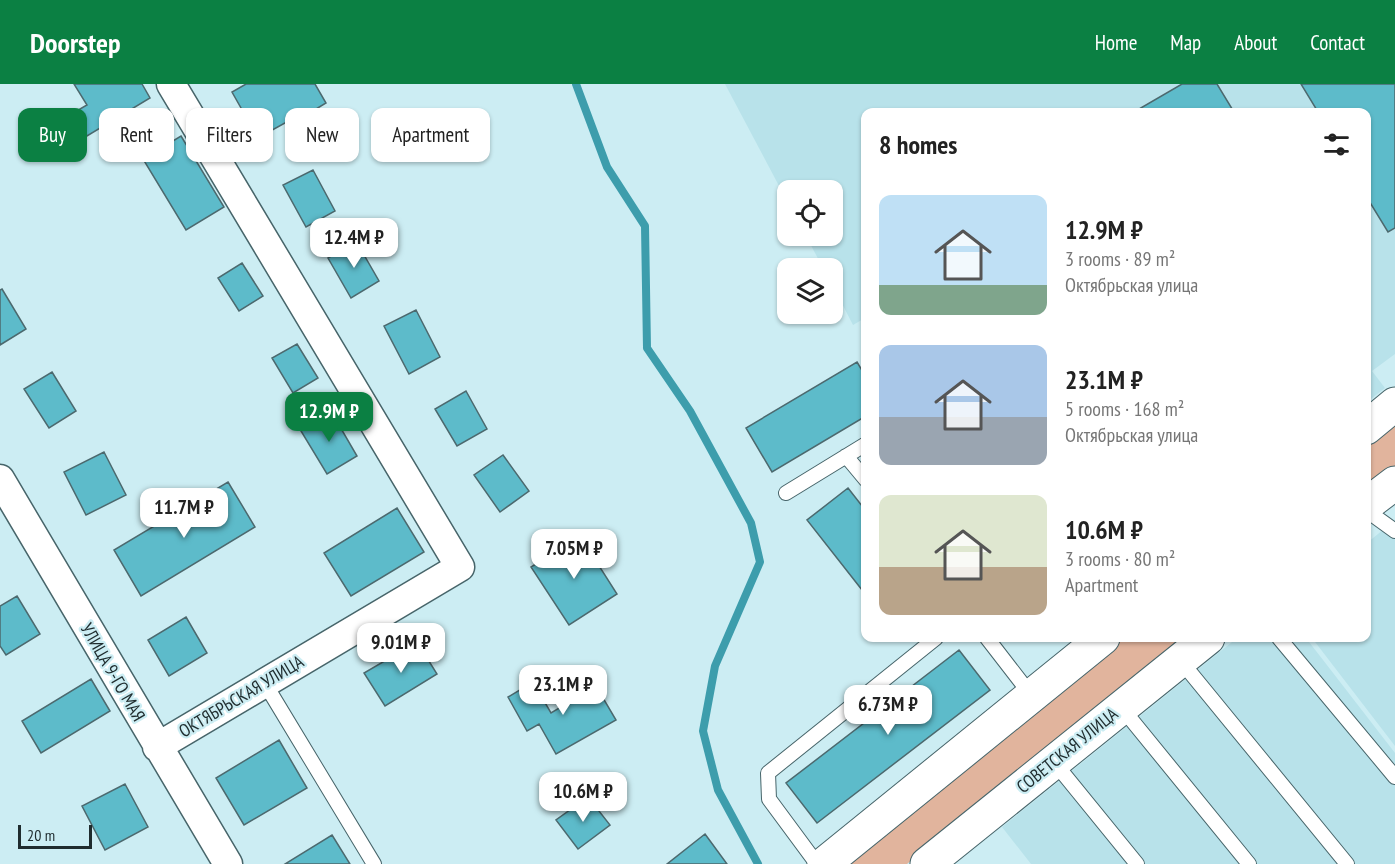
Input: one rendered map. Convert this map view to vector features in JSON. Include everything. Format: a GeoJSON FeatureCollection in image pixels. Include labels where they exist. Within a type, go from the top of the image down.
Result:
{"type":"FeatureCollection","features":[{"type":"Feature","properties":{"kind":"main road"},"geometry":{"type":"LineString","coordinates":[[1371,424],[1395,404]]}},
{"type":"Feature","properties":{"kind":"main road"},"geometry":{"type":"LineString","coordinates":[[1371,504],[1395,483]]}},
{"type":"Feature","properties":{"kind":"main road"},"geometry":{"type":"LineString","coordinates":[[824,864],[1098,642]]}},
{"type":"Feature","properties":{"kind":"main road","name":"СОВЕТСКАЯ УЛИЦА"},"geometry":{"type":"LineString","coordinates":[[927,864],[1203,642]]}},
{"type":"Feature","properties":{"kind":"street","name":"ОКТЯБРЬСКАЯ УЛИЦА"},"geometry":{"type":"LineString","coordinates":[[157,747],[460,567],[171,84]]}},
{"type":"Feature","properties":{"kind":"street","name":"УЛИЦА 9-ГО МАЯ"},"geometry":{"type":"LineString","coordinates":[[0,479],[228,864]]}},
{"type":"Feature","properties":{"kind":"lane"},"geometry":{"type":"LineString","coordinates":[[786,493],[861,447]]}},
{"type":"Feature","properties":{"kind":"lane"},"geometry":{"type":"LineString","coordinates":[[846,456],[861,474]]}},
{"type":"Feature","properties":{"kind":"lane"},"geometry":{"type":"LineString","coordinates":[[1371,512],[1395,531]]}},
{"type":"Feature","properties":{"kind":"lane"},"geometry":{"type":"LineString","coordinates":[[817,864],[769,799],[768,773],[931,642]]}},
{"type":"Feature","properties":{"kind":"lane"},"geometry":{"type":"LineString","coordinates":[[990,642],[1031,695]]}},
{"type":"Feature","properties":{"kind":"lane"},"geometry":{"type":"LineString","coordinates":[[1282,642],[1395,777]]}},
{"type":"Feature","properties":{"kind":"lane"},"geometry":{"type":"LineString","coordinates":[[1180,660],[1347,864]]}},
{"type":"Feature","properties":{"kind":"lane"},"geometry":{"type":"LineString","coordinates":[[264,682],[374,864]]}},
{"type":"Feature","properties":{"kind":"lane"},"geometry":{"type":"LineString","coordinates":[[1121,707],[1249,864]]}},
{"type":"Feature","properties":{"kind":"lane"},"geometry":{"type":"LineString","coordinates":[[1054,762],[1137,864]]}},
{"type":"Feature","properties":{"kind":"shaded area"},"geometry":{"type":"Polygon","coordinates":[[[725,84],[1395,84],[1395,354],[1372,371],[1385,388],[1371,399],[1371,108],[861,108],[861,320],[853,325],[843,306],[843,258],[818,258],[811,246],[843,246],[843,180],[777,180],[777,182],[725,84]]]}},
{"type":"Feature","properties":{"kind":"shaded area"},"geometry":{"type":"Polygon","coordinates":[[[1395,418],[1395,467],[1371,486],[1371,436],[1395,418]]]}},
{"type":"Feature","properties":{"kind":"shaded area"},"geometry":{"type":"Polygon","coordinates":[[[1395,520],[1395,746],[1315,642],[1371,642],[1371,540],[1395,520]]]}},
{"type":"Feature","properties":{"kind":"shaded area"},"geometry":{"type":"Polygon","coordinates":[[[1117,642],[1180,642],[907,864],[841,864],[1117,642]]]}},
{"type":"Feature","properties":{"kind":"shaded area"},"geometry":{"type":"Polygon","coordinates":[[[1232,642],[1309,642],[1395,753],[1395,864],[1031,864],[1002,827],[1232,642]]]}},
{"type":"Feature","properties":{"kind":"building"},"geometry":{"type":"Polygon","coordinates":[[[74,84],[142,84],[150,98],[133,108],[99,108],[99,129],[87,136],[87,108],[82,108],[87,105],[74,84]]]}},
{"type":"Feature","properties":{"kind":"building"},"geometry":{"type":"Polygon","coordinates":[[[246,84],[315,84],[326,103],[318,108],[285,108],[285,123],[273,130],[273,108],[241,108],[232,92],[246,84]]]}},
{"type":"Feature","properties":{"kind":"building"},"geometry":{"type":"Polygon","coordinates":[[[1182,84],[1217,84],[1232,108],[1141,108],[1182,84]]]}},
{"type":"Feature","properties":{"kind":"building"},"geometry":{"type":"Polygon","coordinates":[[[1301,84],[1395,84],[1395,228],[1388,232],[1371,204],[1371,108],[1316,108],[1301,84]]]}},
{"type":"Feature","properties":{"kind":"building"},"geometry":{"type":"Polygon","coordinates":[[[181,136],[186,144],[186,162],[197,162],[224,207],[186,230],[145,162],[174,162],[174,140],[181,136]]]}},
{"type":"Feature","properties":{"kind":"building"},"geometry":{"type":"Polygon","coordinates":[[[313,170],[335,211],[306,227],[283,185],[313,170]]]}},
{"type":"Feature","properties":{"kind":"building"},"geometry":{"type":"Polygon","coordinates":[[[356,241],[379,281],[351,298],[328,258],[356,241]]]}},
{"type":"Feature","properties":{"kind":"building"},"geometry":{"type":"Polygon","coordinates":[[[242,263],[263,296],[239,311],[218,278],[242,263]]]}},
{"type":"Feature","properties":{"kind":"building"},"geometry":{"type":"Polygon","coordinates":[[[2,289],[26,329],[0,345],[0,290],[2,289]]]}},
{"type":"Feature","properties":{"kind":"building"},"geometry":{"type":"Polygon","coordinates":[[[416,310],[440,357],[409,374],[384,326],[416,310]]]}},
{"type":"Feature","properties":{"kind":"building"},"geometry":{"type":"Polygon","coordinates":[[[297,344],[318,378],[293,393],[272,358],[297,344]]]}},
{"type":"Feature","properties":{"kind":"building"},"geometry":{"type":"Polygon","coordinates":[[[857,362],[861,369],[861,419],[772,472],[746,428],[857,362]]]}},
{"type":"Feature","properties":{"kind":"building"},"geometry":{"type":"Polygon","coordinates":[[[52,372],[76,411],[49,428],[24,389],[52,372]]]}},
{"type":"Feature","properties":{"kind":"building"},"geometry":{"type":"Polygon","coordinates":[[[466,391],[487,429],[457,446],[435,409],[466,391]]]}},
{"type":"Feature","properties":{"kind":"building"},"geometry":{"type":"Polygon","coordinates":[[[332,413],[357,456],[327,474],[301,431],[332,413]]]}},
{"type":"Feature","properties":{"kind":"building"},"geometry":{"type":"Polygon","coordinates":[[[104,452],[126,495],[86,515],[64,472],[104,452]]]}},
{"type":"Feature","properties":{"kind":"building"},"geometry":{"type":"Polygon","coordinates":[[[503,455],[529,491],[500,512],[474,475],[503,455]]]}},
{"type":"Feature","properties":{"kind":"building"},"geometry":{"type":"Polygon","coordinates":[[[228,482],[255,527],[141,596],[114,550],[228,482]]]}},
{"type":"Feature","properties":{"kind":"building"},"geometry":{"type":"Polygon","coordinates":[[[848,488],[861,505],[861,589],[807,520],[848,488]]]}},
{"type":"Feature","properties":{"kind":"building"},"geometry":{"type":"Polygon","coordinates":[[[397,508],[424,552],[351,596],[324,553],[397,508]]]}},
{"type":"Feature","properties":{"kind":"building"},"geometry":{"type":"Polygon","coordinates":[[[580,536],[617,594],[569,625],[531,567],[580,536]]]}},
{"type":"Feature","properties":{"kind":"building"},"geometry":{"type":"Polygon","coordinates":[[[17,596],[40,634],[6,655],[0,646],[0,606],[17,596]]]}},
{"type":"Feature","properties":{"kind":"building"},"geometry":{"type":"Polygon","coordinates":[[[186,617],[207,653],[169,676],[148,640],[186,617]]]}},
{"type":"Feature","properties":{"kind":"building"},"geometry":{"type":"Polygon","coordinates":[[[417,642],[437,674],[385,706],[364,673],[417,642]]]}},
{"type":"Feature","properties":{"kind":"building"},"geometry":{"type":"Polygon","coordinates":[[[959,650],[990,690],[817,823],[786,783],[959,650]]]}},
{"type":"Feature","properties":{"kind":"building"},"geometry":{"type":"Polygon","coordinates":[[[91,679],[110,711],[41,753],[22,721],[91,679]]]}},
{"type":"Feature","properties":{"kind":"building"},"geometry":{"type":"Polygon","coordinates":[[[533,682],[551,713],[596,686],[616,720],[556,754],[539,724],[527,731],[508,697],[533,682]]]}},
{"type":"Feature","properties":{"kind":"building"},"geometry":{"type":"Polygon","coordinates":[[[279,740],[307,788],[244,825],[216,778],[279,740]]]}},
{"type":"Feature","properties":{"kind":"building"},"geometry":{"type":"Polygon","coordinates":[[[125,784],[148,827],[105,850],[82,806],[125,784]]]}},
{"type":"Feature","properties":{"kind":"building"},"geometry":{"type":"Polygon","coordinates":[[[588,797],[610,825],[578,849],[556,820],[588,797]]]}},
{"type":"Feature","properties":{"kind":"building"},"geometry":{"type":"Polygon","coordinates":[[[705,834],[727,864],[667,864],[705,834]]]}},
{"type":"Feature","properties":{"kind":"building"},"geometry":{"type":"Polygon","coordinates":[[[332,835],[350,864],[285,864],[332,835]]]}},
{"type":"Feature","properties":{"kind":"waterway"},"geometry":{"type":"LineString","coordinates":[[576,84],[607,167],[645,226],[647,348],[690,411],[751,523],[760,562],[715,666],[703,731],[718,790],[758,864]]}}]}
